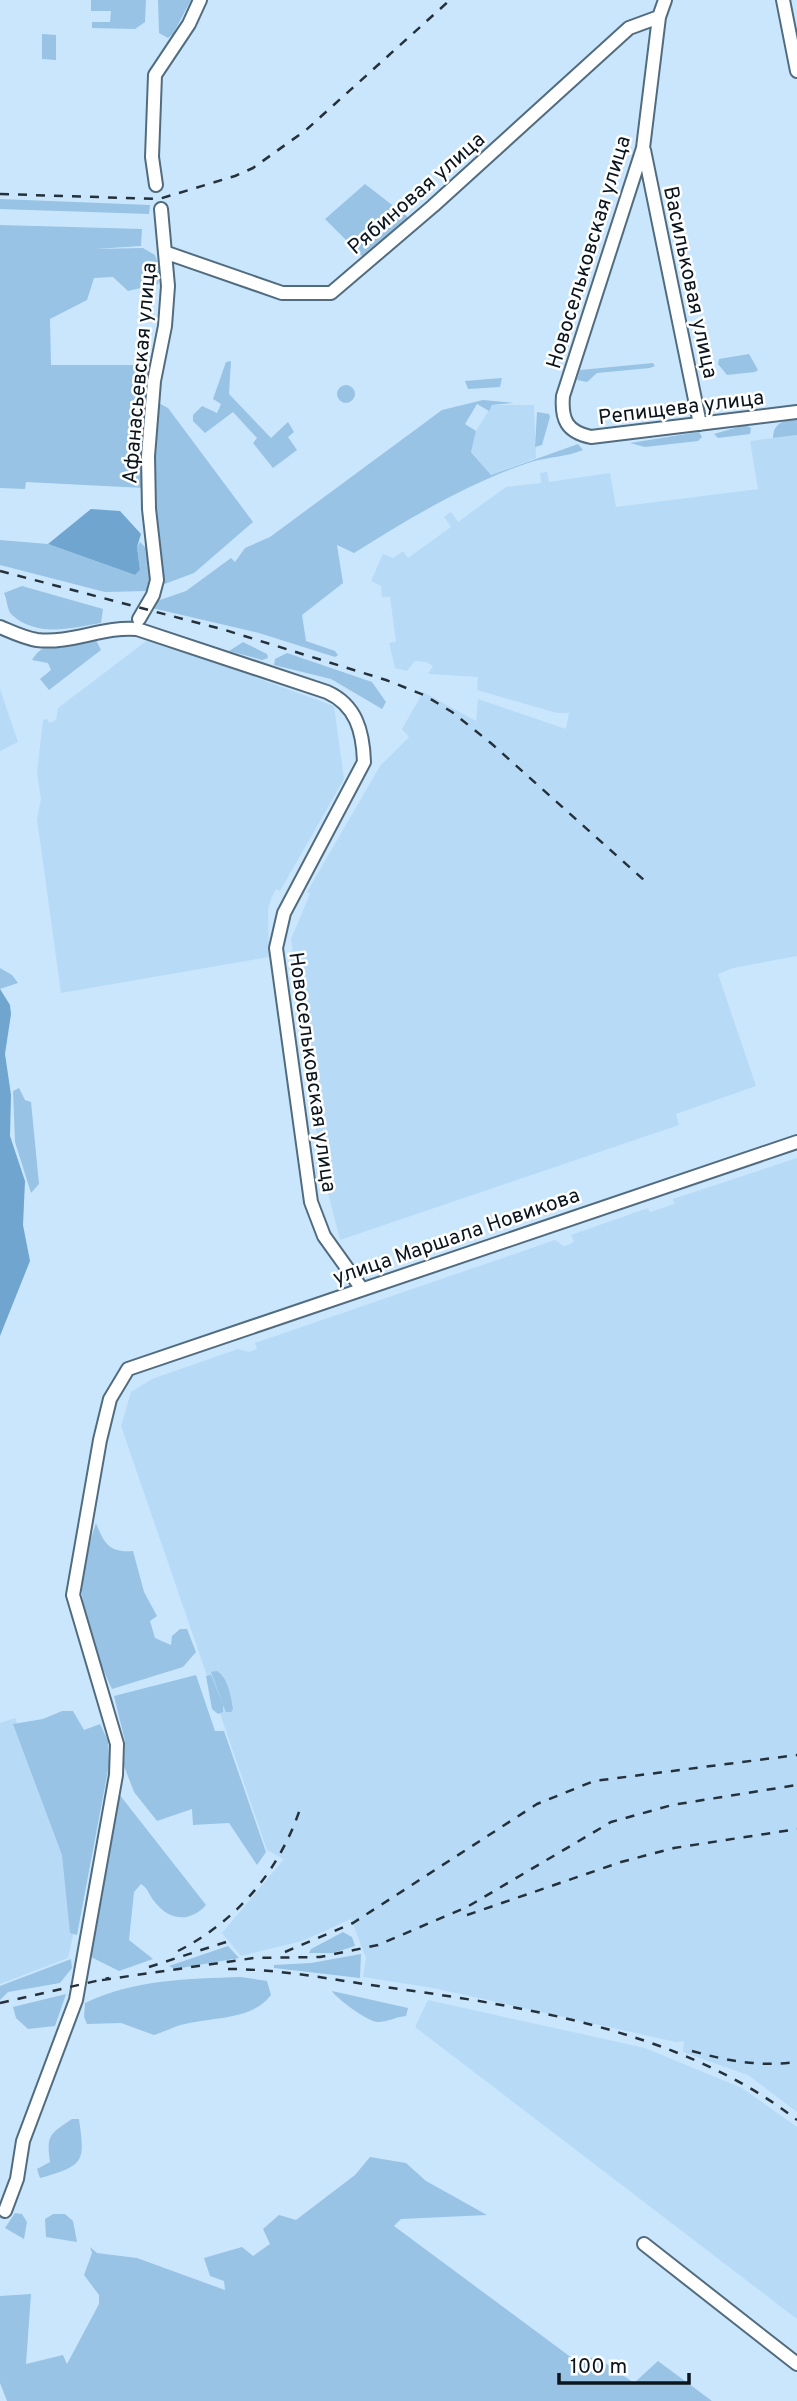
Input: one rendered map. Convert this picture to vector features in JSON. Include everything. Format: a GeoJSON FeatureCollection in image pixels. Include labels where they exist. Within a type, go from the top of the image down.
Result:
{"type":"FeatureCollection","features":[{"type":"Feature","properties":{"kind":"street"},"geometry":{"type":"LineString","coordinates":[[156,185],[152,157],[155,75],[185,32],[200,0]]}},
{"type":"Feature","properties":{"kind":"street","name":"Новосельковская улица"},"geometry":{"type":"LineString","coordinates":[[570,429],[562,412],[563,396],[643,148],[659,17],[666,0]]}},
{"type":"Feature","properties":{"kind":"street"},"geometry":{"type":"LineString","coordinates":[[783,0],[797,71]]}},
{"type":"Feature","properties":{"kind":"street","name":"Рябиновая улица"},"geometry":{"type":"LineString","coordinates":[[167,253],[292,295],[331,293],[433,206],[629,28],[659,17]]}},
{"type":"Feature","properties":{"kind":"street","name":"Васильковая улица"},"geometry":{"type":"LineString","coordinates":[[643,148],[700,424]]}},
{"type":"Feature","properties":{"kind":"street","name":"Афанасьевская улица"},"geometry":{"type":"LineString","coordinates":[[139,619],[153,595],[157,580],[149,509],[148,456],[154,381],[165,326],[167,253],[161,209]]}},
{"type":"Feature","properties":{"kind":"street","name":"Репищева улица"},"geometry":{"type":"LineString","coordinates":[[570,429],[590,437],[797,412]]}},
{"type":"Feature","properties":{"kind":"street","name":"Новосельковская улица"},"geometry":{"type":"LineString","coordinates":[[0,627],[27,637],[49,640],[117,628],[137,629],[327,692],[345,703],[362,734],[365,762],[284,913],[276,948],[311,1202],[324,1236],[362,1289]]}},
{"type":"Feature","properties":{"kind":"street","name":"улица Маршала Новикова"},"geometry":{"type":"LineString","coordinates":[[5,2211],[16,2179],[23,2141],[76,2000],[116,1775],[117,1744],[73,1595],[100,1440],[110,1399],[128,1369],[797,1142]]}},
{"type":"Feature","properties":{"kind":"street"},"geometry":{"type":"LineString","coordinates":[[643,2244],[797,2364]]}},
{"type":"Feature","properties":{"kind":"shaded area"},"geometry":{"type":"Polygon","coordinates":[[[91,0],[146,0],[145,22],[135,29],[92,28],[92,22],[110,22],[111,11],[91,11],[91,0]]]}},
{"type":"Feature","properties":{"kind":"shaded area"},"geometry":{"type":"Polygon","coordinates":[[[158,0],[191,0],[173,34],[168,38],[159,33],[158,0]]]}},
{"type":"Feature","properties":{"kind":"shaded area"},"geometry":{"type":"Polygon","coordinates":[[[42,34],[56,35],[56,60],[42,59],[42,34]]]}},
{"type":"Feature","properties":{"kind":"shaded area"},"geometry":{"type":"Polygon","coordinates":[[[365,184],[409,218],[363,257],[325,219],[365,184]]]}},
{"type":"Feature","properties":{"kind":"shaded area"},"geometry":{"type":"Polygon","coordinates":[[[0,199],[150,205],[149,214],[0,209],[0,199]]]}},
{"type":"Feature","properties":{"kind":"shaded area"},"geometry":{"type":"Polygon","coordinates":[[[0,225],[142,229],[141,246],[95,249],[143,248],[155,255],[160,270],[158,284],[128,291],[113,277],[94,278],[87,300],[50,319],[51,365],[147,365],[143,448],[137,458],[144,464],[144,488],[26,482],[25,489],[0,488],[0,225]]]}},
{"type":"Feature","properties":{"kind":"shaded area"},"geometry":{"type":"Polygon","coordinates":[[[749,354],[758,370],[755,372],[727,375],[718,364],[719,359],[749,354]]]}},
{"type":"Feature","properties":{"kind":"shaded area"},"geometry":{"type":"Polygon","coordinates":[[[231,361],[229,394],[271,438],[288,422],[294,432],[288,437],[297,450],[273,468],[253,443],[257,438],[233,412],[205,433],[193,421],[193,415],[202,406],[217,413],[221,404],[213,399],[226,362],[231,361]]]}},
{"type":"Feature","properties":{"kind":"shaded area"},"geometry":{"type":"Polygon","coordinates":[[[653,363],[655,366],[650,368],[597,373],[587,382],[577,380],[580,370],[653,363]]]}},
{"type":"Feature","properties":{"kind":"shaded area"},"geometry":{"type":"Polygon","coordinates":[[[502,378],[500,387],[468,389],[465,381],[502,378]]]}},
{"type":"Feature","properties":{"kind":"shaded area"},"geometry":{"type":"Polygon","coordinates":[[[342,385],[350,385],[355,394],[353,401],[342,403],[337,398],[337,390],[342,385]]]}},
{"type":"Feature","properties":{"kind":"shaded area"},"geometry":{"type":"Polygon","coordinates":[[[483,400],[514,403],[492,405],[489,411],[477,404],[465,424],[476,431],[471,452],[491,475],[578,444],[583,450],[531,462],[485,480],[418,514],[354,553],[337,545],[343,583],[302,615],[306,641],[335,651],[338,655],[335,657],[259,633],[152,608],[157,601],[186,591],[231,558],[235,562],[245,548],[270,537],[442,410],[483,400]]]}},
{"type":"Feature","properties":{"kind":"shaded area"},"geometry":{"type":"Polygon","coordinates":[[[157,402],[168,408],[253,522],[194,573],[162,585],[153,461],[157,402]]]}},
{"type":"Feature","properties":{"kind":"shaded area"},"geometry":{"type":"Polygon","coordinates":[[[492,405],[534,405],[536,458],[491,475],[471,451],[476,431],[492,405]]]}},
{"type":"Feature","properties":{"kind":"shaded area"},"geometry":{"type":"Polygon","coordinates":[[[537,412],[549,414],[550,417],[542,445],[535,447],[537,412]]]}},
{"type":"Feature","properties":{"kind":"shaded area"},"geometry":{"type":"Polygon","coordinates":[[[797,419],[797,435],[773,438],[780,423],[797,419]]]}},
{"type":"Feature","properties":{"kind":"shaded area"},"geometry":{"type":"Polygon","coordinates":[[[745,425],[751,428],[750,434],[718,438],[714,434],[745,425]]]}},
{"type":"Feature","properties":{"kind":"shaded area"},"geometry":{"type":"Polygon","coordinates":[[[699,432],[702,437],[698,441],[645,447],[630,443],[699,432]]]}},
{"type":"Feature","properties":{"kind":"shaded area"},"geometry":{"type":"Polygon","coordinates":[[[797,435],[797,956],[733,968],[718,974],[756,1086],[676,1114],[679,1125],[340,1240],[328,1193],[325,1193],[323,1175],[316,1174],[317,1137],[291,939],[310,894],[307,892],[380,766],[409,737],[402,729],[423,692],[476,721],[478,699],[566,729],[569,713],[557,713],[477,690],[478,677],[428,674],[433,666],[426,662],[415,661],[407,671],[395,668],[389,643],[396,642],[390,597],[382,597],[381,586],[371,581],[383,554],[393,558],[403,551],[408,558],[451,527],[444,517],[451,512],[458,522],[506,487],[541,483],[540,473],[547,472],[549,482],[610,473],[616,507],[758,489],[750,441],[797,435]]]}},
{"type":"Feature","properties":{"kind":"shaded area"},"geometry":{"type":"Polygon","coordinates":[[[91,509],[120,511],[141,534],[137,547],[140,570],[135,575],[48,544],[91,509]]]}},
{"type":"Feature","properties":{"kind":"shaded area"},"geometry":{"type":"Polygon","coordinates":[[[0,540],[48,544],[135,575],[140,570],[137,547],[140,542],[146,548],[149,578],[147,591],[105,592],[0,565],[0,540]]]}},
{"type":"Feature","properties":{"kind":"shaded area"},"geometry":{"type":"Polygon","coordinates":[[[22,586],[103,609],[101,623],[54,629],[31,626],[11,614],[4,593],[22,586]]]}},
{"type":"Feature","properties":{"kind":"shaded area"},"geometry":{"type":"Polygon","coordinates":[[[95,638],[101,650],[49,690],[40,679],[51,670],[48,663],[32,660],[37,653],[52,644],[95,638]]]}},
{"type":"Feature","properties":{"kind":"shaded area"},"geometry":{"type":"Polygon","coordinates":[[[149,639],[334,706],[344,779],[280,891],[276,889],[271,899],[268,909],[269,957],[61,993],[37,819],[41,799],[37,772],[43,720],[48,719],[49,723],[56,720],[58,708],[149,639]]]}},
{"type":"Feature","properties":{"kind":"shaded area"},"geometry":{"type":"Polygon","coordinates":[[[243,642],[267,654],[268,658],[262,660],[229,651],[243,642]]]}},
{"type":"Feature","properties":{"kind":"shaded area"},"geometry":{"type":"Polygon","coordinates":[[[287,653],[372,682],[386,702],[382,709],[331,679],[274,665],[275,659],[287,653]]]}},
{"type":"Feature","properties":{"kind":"shaded area"},"geometry":{"type":"Polygon","coordinates":[[[0,689],[18,742],[0,751],[0,689]]]}},
{"type":"Feature","properties":{"kind":"shaded area"},"geometry":{"type":"Polygon","coordinates":[[[0,968],[12,975],[18,983],[0,989],[0,968]]]}},
{"type":"Feature","properties":{"kind":"shaded area"},"geometry":{"type":"Polygon","coordinates":[[[0,989],[10,1005],[11,1014],[5,1054],[11,1095],[10,1136],[25,1181],[23,1225],[30,1261],[0,1336],[0,989]]]}},
{"type":"Feature","properties":{"kind":"shaded area"},"geometry":{"type":"Polygon","coordinates":[[[19,1088],[25,1100],[31,1102],[39,1184],[31,1193],[15,1142],[13,1091],[19,1088]]]}},
{"type":"Feature","properties":{"kind":"shaded area"},"geometry":{"type":"Polygon","coordinates":[[[797,1158],[797,2112],[748,2075],[683,2052],[684,2041],[676,2042],[433,1988],[363,1977],[366,1958],[351,1919],[302,1941],[241,1956],[222,1933],[284,1859],[267,1850],[121,1426],[131,1392],[152,1379],[238,1349],[249,1352],[257,1349],[255,1343],[555,1240],[564,1246],[568,1245],[574,1242],[571,1235],[648,1208],[650,1212],[674,1204],[673,1199],[797,1158]]]}},
{"type":"Feature","properties":{"kind":"shaded area"},"geometry":{"type":"Polygon","coordinates":[[[96,1523],[109,1546],[113,1549],[133,1551],[144,1592],[157,1616],[150,1621],[155,1638],[171,1645],[172,1636],[180,1629],[187,1629],[196,1652],[183,1667],[112,1689],[91,1637],[82,1595],[84,1567],[96,1523]]]}},
{"type":"Feature","properties":{"kind":"shaded area"},"geometry":{"type":"Polygon","coordinates":[[[217,1671],[228,1688],[233,1709],[231,1712],[226,1712],[223,1705],[223,1712],[218,1714],[212,1709],[206,1676],[211,1675],[223,1704],[211,1672],[217,1671]]]}},
{"type":"Feature","properties":{"kind":"shaded area"},"geometry":{"type":"Polygon","coordinates":[[[196,1675],[215,1731],[224,1731],[266,1852],[257,1865],[229,1823],[193,1825],[192,1809],[157,1821],[134,1792],[124,1766],[125,1741],[114,1696],[196,1675]]]}},
{"type":"Feature","properties":{"kind":"shaded area"},"geometry":{"type":"Polygon","coordinates":[[[62,1711],[73,1711],[84,1730],[100,1724],[108,1741],[109,1765],[77,1935],[70,1933],[62,1855],[13,1724],[43,1719],[62,1711]]]}},
{"type":"Feature","properties":{"kind":"shaded area"},"geometry":{"type":"Polygon","coordinates":[[[15,1718],[66,1856],[73,1936],[68,1958],[0,1984],[0,1723],[15,1718]]]}},
{"type":"Feature","properties":{"kind":"shaded area"},"geometry":{"type":"Polygon","coordinates":[[[119,1794],[206,1905],[193,1915],[173,1916],[160,1908],[141,1884],[134,1892],[129,1940],[153,1959],[119,1971],[91,1957],[111,1826],[119,1794]]]}},
{"type":"Feature","properties":{"kind":"shaded area"},"geometry":{"type":"Polygon","coordinates":[[[343,1932],[352,1937],[355,1946],[333,1953],[309,1953],[311,1949],[343,1932]]]}},
{"type":"Feature","properties":{"kind":"shaded area"},"geometry":{"type":"Polygon","coordinates":[[[228,1946],[239,1958],[175,1969],[169,1966],[228,1946]]]}},
{"type":"Feature","properties":{"kind":"shaded area"},"geometry":{"type":"Polygon","coordinates":[[[361,1954],[360,1978],[274,1968],[274,1965],[311,1963],[361,1954]]]}},
{"type":"Feature","properties":{"kind":"shaded area"},"geometry":{"type":"Polygon","coordinates":[[[71,1959],[72,1968],[60,1983],[8,1992],[0,2000],[0,1986],[71,1959]]]}},
{"type":"Feature","properties":{"kind":"shaded area"},"geometry":{"type":"Polygon","coordinates":[[[241,1977],[267,1981],[271,1995],[254,2009],[232,2016],[185,2024],[154,2035],[121,2023],[87,2024],[84,2017],[85,2003],[123,1989],[162,1982],[241,1977]]]}},
{"type":"Feature","properties":{"kind":"shaded area"},"geometry":{"type":"Polygon","coordinates":[[[332,1991],[408,2008],[406,2016],[381,2022],[373,2021],[353,2010],[332,1991]]]}},
{"type":"Feature","properties":{"kind":"shaded area"},"geometry":{"type":"Polygon","coordinates":[[[66,1994],[55,2026],[28,2029],[16,2018],[13,2007],[66,1994]]]}},
{"type":"Feature","properties":{"kind":"shaded area"},"geometry":{"type":"Polygon","coordinates":[[[428,2000],[645,2048],[742,2088],[797,2127],[797,2319],[415,2027],[428,2000]]]}},
{"type":"Feature","properties":{"kind":"shaded area"},"geometry":{"type":"Polygon","coordinates":[[[72,2119],[79,2119],[82,2145],[79,2160],[66,2169],[40,2178],[37,2169],[50,2162],[51,2136],[72,2119]]]}},
{"type":"Feature","properties":{"kind":"shaded area"},"geometry":{"type":"Polygon","coordinates":[[[370,2157],[406,2163],[426,2181],[487,2215],[401,2219],[394,2226],[580,2364],[595,2356],[634,2383],[658,2361],[712,2401],[7,2401],[0,2383],[0,2296],[31,2294],[26,2364],[63,2355],[67,2364],[99,2304],[99,2295],[84,2275],[92,2253],[90,2247],[97,2253],[137,2258],[225,2290],[224,2281],[210,2276],[204,2258],[242,2247],[253,2256],[270,2244],[263,2229],[279,2215],[296,2220],[355,2175],[370,2157]]]}},
{"type":"Feature","properties":{"kind":"shaded area"},"geometry":{"type":"Polygon","coordinates":[[[15,2213],[22,2214],[27,2222],[24,2239],[5,2228],[15,2213]]]}},
{"type":"Feature","properties":{"kind":"shaded area"},"geometry":{"type":"Polygon","coordinates":[[[53,2214],[65,2214],[73,2221],[77,2242],[46,2237],[45,2219],[53,2214]]]}},
{"type":"Feature","properties":{"kind":"railway"},"geometry":{"type":"LineString","coordinates":[[0,194],[159,199],[235,176],[253,168],[306,130],[450,0]]}},
{"type":"Feature","properties":{"kind":"railway"},"geometry":{"type":"LineString","coordinates":[[0,571],[225,630],[386,680],[424,695],[452,712],[492,744],[645,881]]}},
{"type":"Feature","properties":{"kind":"railway"},"geometry":{"type":"LineString","coordinates":[[285,1952],[353,1923],[537,1804],[594,1781],[797,1755]]}},
{"type":"Feature","properties":{"kind":"railway"},"geometry":{"type":"LineString","coordinates":[[102,1980],[254,1958],[320,1957],[378,1945],[467,1907],[611,1822],[672,1805],[797,1785]]}},
{"type":"Feature","properties":{"kind":"railway"},"geometry":{"type":"LineString","coordinates":[[178,1951],[219,1925],[253,1892],[280,1853],[300,1809]]}},
{"type":"Feature","properties":{"kind":"railway"},"geometry":{"type":"LineString","coordinates":[[467,1915],[621,1862],[674,1848],[797,1829]]}},
{"type":"Feature","properties":{"kind":"railway"},"geometry":{"type":"LineString","coordinates":[[149,1967],[229,1941]]}},
{"type":"Feature","properties":{"kind":"railway"},"geometry":{"type":"LineString","coordinates":[[228,1969],[282,1972],[426,1993],[538,2012],[594,2025],[649,2042],[701,2063],[751,2089],[797,2120]]}},
{"type":"Feature","properties":{"kind":"railway"},"geometry":{"type":"LineString","coordinates":[[0,2003],[109,1978]]}},
{"type":"Feature","properties":{"kind":"railway"},"geometry":{"type":"LineString","coordinates":[[692,2051],[744,2062],[797,2062]]}}]}
